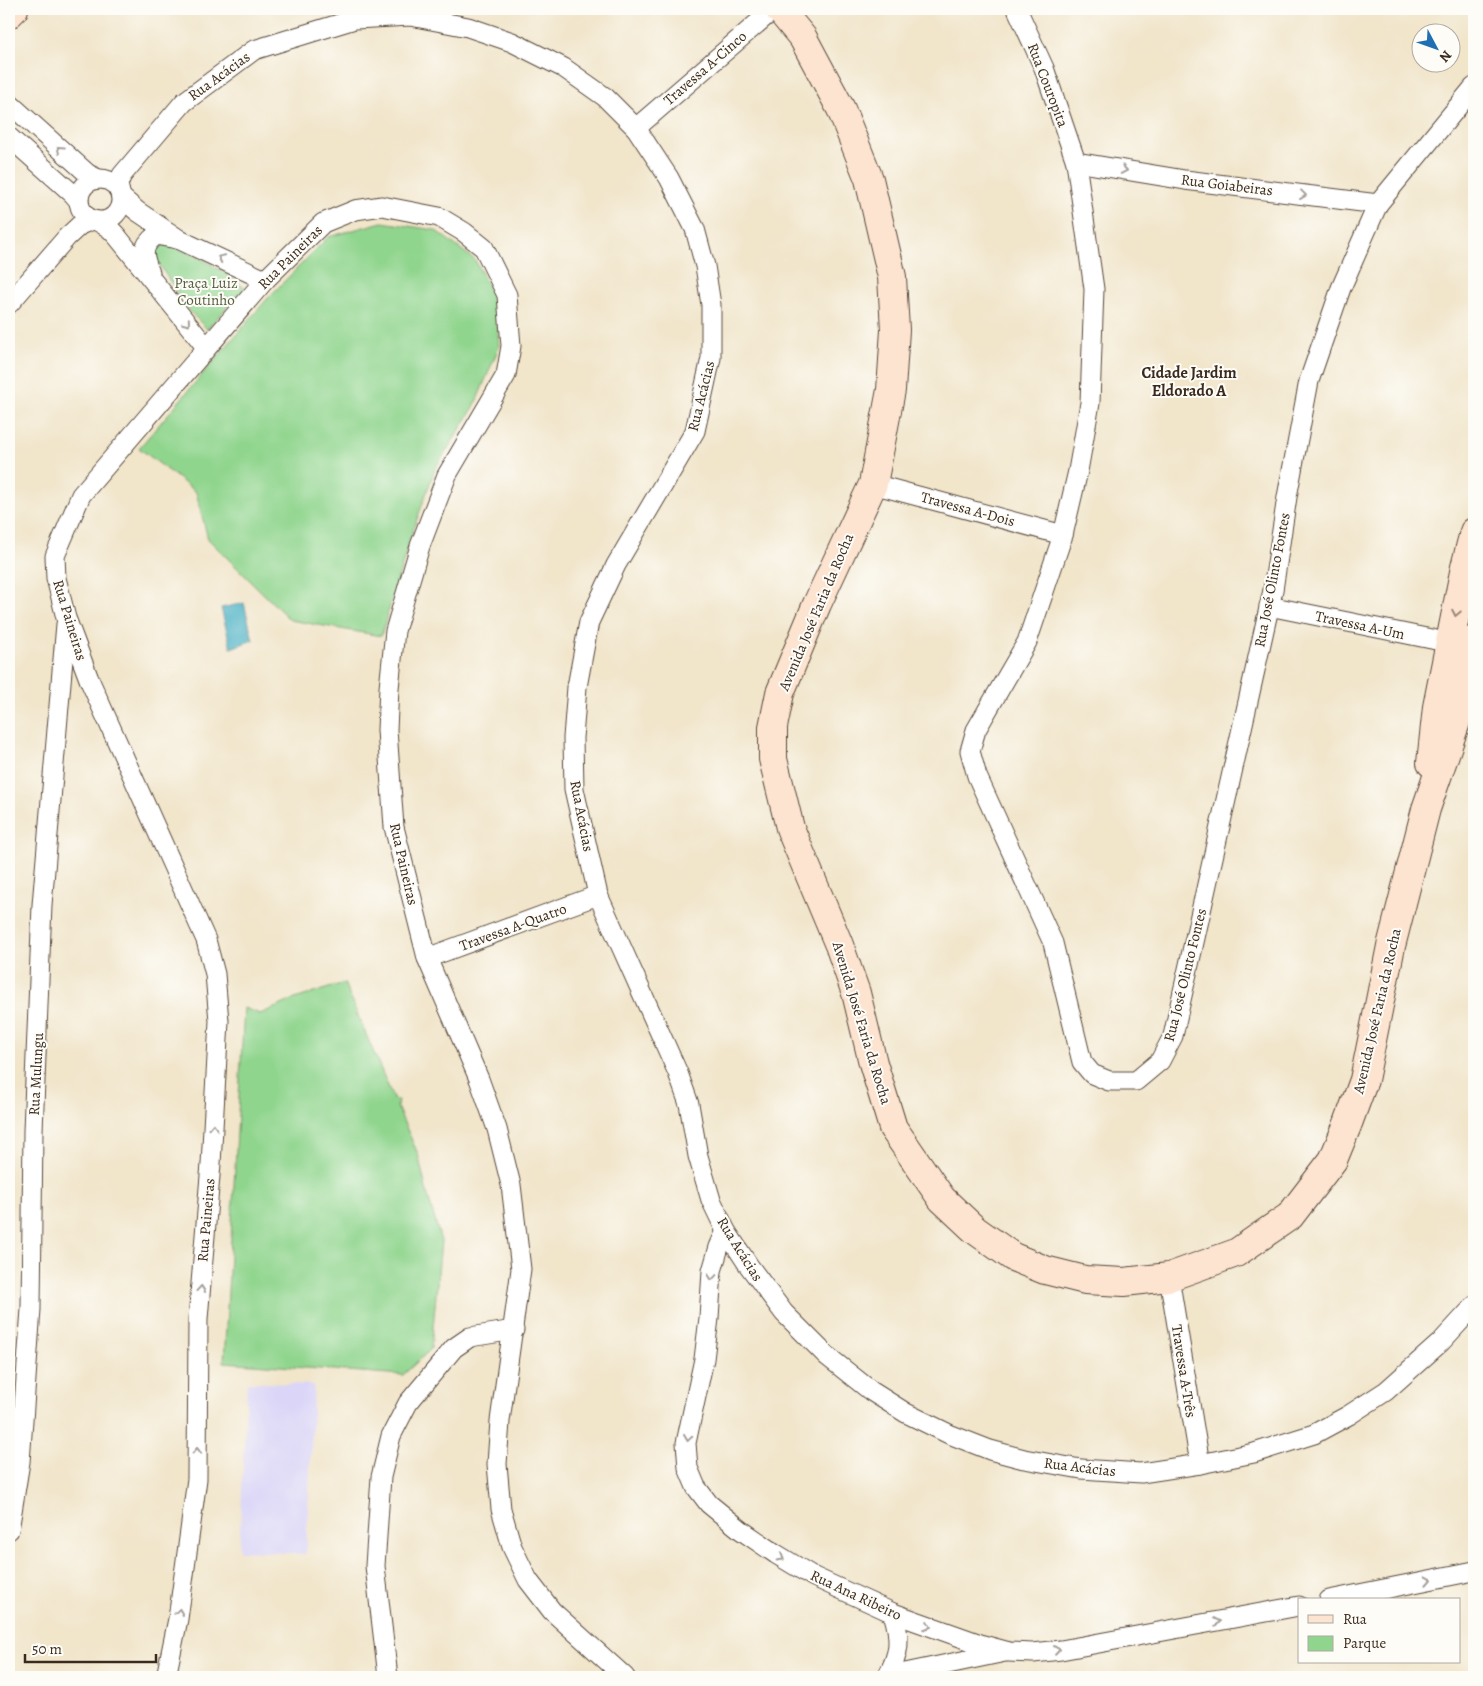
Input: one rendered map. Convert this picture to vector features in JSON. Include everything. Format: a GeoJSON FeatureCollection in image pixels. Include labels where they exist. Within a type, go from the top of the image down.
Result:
{"type":"FeatureCollection","features":[{"type":"Feature","properties":{"kind":"street"},"geometry":{"type":"LineString","coordinates":[[9,14],[14,9]]}},
{"type":"Feature","properties":{"kind":"street","name":"Travessa A-Cinco"},"geometry":{"type":"LineString","coordinates":[[636,128],[774,9]]}},
{"type":"Feature","properties":{"kind":"street","name":"Avenida José Faria da Rocha"},"geometry":{"type":"LineString","coordinates":[[779,9],[803,38],[841,109],[869,178],[892,277],[895,330],[891,390],[873,484],[817,604],[780,692],[773,727],[773,759],[790,828],[839,944],[856,993],[873,1062],[894,1128],[942,1198],[975,1230],[1013,1257],[1045,1270],[1084,1280],[1124,1282],[1169,1277],[1236,1253],[1290,1216],[1333,1160],[1364,1080],[1392,946],[1426,809],[1456,722],[1458,650],[1462,641]]}},
{"type":"Feature","properties":{"kind":"street","name":"Rua Couropita"},"geometry":{"type":"LineString","coordinates":[[1017,9],[1044,68],[1076,162]]}},
{"type":"Feature","properties":{"kind":"street","name":"Rua Acácias"},"geometry":{"type":"LineString","coordinates":[[101,179],[118,175],[127,168],[184,102],[254,50],[355,19],[410,16],[468,27],[512,42],[564,68],[605,97],[636,128],[669,178],[695,229],[705,266],[711,305],[712,358],[695,431],[616,565],[589,622],[577,688],[573,738],[574,789],[598,895],[678,1073],[688,1104],[698,1156],[711,1200],[726,1231],[749,1266],[784,1313],[827,1356],[871,1391],[906,1413],[949,1434],[990,1450],[1024,1460],[1081,1469],[1141,1473],[1254,1453],[1314,1434],[1349,1415],[1386,1391],[1442,1342],[1474,1306]]}},
{"type":"Feature","properties":{"kind":"street","name":"Rua José Olinto Fontes"},"geometry":{"type":"LineString","coordinates":[[1076,162],[1094,289],[1090,403],[1078,471],[1063,535],[1027,642],[976,730],[970,751],[977,776],[1053,943],[1082,1062],[1092,1074],[1109,1081],[1136,1081],[1160,1062],[1173,1036],[1269,606],[1310,381],[1341,288],[1378,204],[1474,87]]}},
{"type":"Feature","properties":{"kind":"street"},"geometry":{"type":"LineString","coordinates":[[9,103],[85,172],[113,184],[120,195],[137,211],[180,240],[265,280]]}},
{"type":"Feature","properties":{"kind":"street"},"geometry":{"type":"LineString","coordinates":[[9,137],[73,194],[83,213],[116,235],[206,347]]}},
{"type":"Feature","properties":{"kind":"street","name":"Rua Goiabeiras"},"geometry":{"type":"LineString","coordinates":[[1076,162],[1185,180],[1378,204]]}},
{"type":"Feature","properties":{"kind":"street","name":"Rua Acácias"},"geometry":{"type":"LineString","coordinates":[[120,195],[118,184],[127,168]]}},
{"type":"Feature","properties":{"kind":"street"},"geometry":{"type":"LineString","coordinates":[[67,237],[76,221],[79,194],[83,187],[89,182],[101,179]]}},
{"type":"Feature","properties":{"kind":"street"},"geometry":{"type":"LineString","coordinates":[[9,304],[80,224],[106,220],[116,214],[121,204],[120,195]]}},
{"type":"Feature","properties":{"kind":"street","name":"Rua Paineiras"},"geometry":{"type":"LineString","coordinates":[[166,1677],[178,1619],[197,1479],[198,1319],[211,1164],[219,1021],[215,974],[206,940],[89,679],[66,618],[56,578],[55,556],[81,495],[265,280],[323,223],[355,210],[382,206],[439,217],[464,232],[484,248],[506,295],[511,346],[506,375],[447,475],[420,546],[395,631],[387,730],[394,827],[427,958],[479,1079],[497,1129],[511,1185],[521,1269],[500,1421],[498,1464],[501,1509],[512,1547],[528,1580],[552,1611],[625,1677]]}},
{"type":"Feature","properties":{"kind":"street"},"geometry":{"type":"LineString","coordinates":[[151,278],[144,258],[144,251],[150,240],[156,235],[180,240]]}},
{"type":"Feature","properties":{"kind":"street","name":"Travessa A-Dois"},"geometry":{"type":"LineString","coordinates":[[873,484],[1063,535]]}},
{"type":"Feature","properties":{"kind":"street","name":"Avenida José Faria da Rocha"},"geometry":{"type":"LineString","coordinates":[[1426,809],[1437,708],[1462,641],[1465,566],[1474,532]]}},
{"type":"Feature","properties":{"kind":"street","name":"Travessa A-Um"},"geometry":{"type":"LineString","coordinates":[[1269,606],[1462,641]]}},
{"type":"Feature","properties":{"kind":"street","name":"Rua Mulungu"},"geometry":{"type":"LineString","coordinates":[[9,1530],[20,1462],[31,1309],[33,1131],[42,905],[66,618]]}},
{"type":"Feature","properties":{"kind":"street","name":"Travessa A-Quatro"},"geometry":{"type":"LineString","coordinates":[[427,958],[598,895]]}},
{"type":"Feature","properties":{"kind":"street","name":"Rua Ana Ribeiro"},"geometry":{"type":"LineString","coordinates":[[726,1231],[712,1271],[704,1359],[686,1443],[688,1468],[696,1487],[709,1504],[741,1530],[776,1554],[814,1577],[893,1614],[1009,1652],[1033,1653],[1061,1650],[1298,1606]]}},
{"type":"Feature","properties":{"kind":"street","name":"Travessa A-Três"},"geometry":{"type":"LineString","coordinates":[[1169,1277],[1200,1464]]}},
{"type":"Feature","properties":{"kind":"street"},"geometry":{"type":"LineString","coordinates":[[388,1677],[376,1566],[381,1477],[390,1436],[408,1403],[454,1348],[470,1336],[514,1330]]}},
{"type":"Feature","properties":{"kind":"street"},"geometry":{"type":"LineString","coordinates":[[1339,1598],[1474,1571]]}},
{"type":"Feature","properties":{"kind":"street"},"geometry":{"type":"LineString","coordinates":[[886,1677],[895,1662],[898,1646],[898,1630],[893,1614]]}},
{"type":"Feature","properties":{"kind":"street"},"geometry":{"type":"LineString","coordinates":[[886,1677],[1009,1652]]}},
{"type":"Feature","properties":{"kind":"shaded area"},"geometry":{"type":"Polygon","coordinates":[[[247,1382],[314,1385],[306,1554],[239,1551],[247,1382]]]}},
{"type":"Feature","properties":{"kind":"green space"},"geometry":{"type":"Polygon","coordinates":[[[382,222],[435,230],[475,260],[496,301],[499,347],[474,407],[435,469],[409,542],[381,636],[290,620],[208,539],[196,492],[139,448],[268,298],[328,237],[382,222]]]}},
{"type":"Feature","properties":{"kind":"green space","name":"Praça Luiz Coutinho"},"geometry":{"type":"Polygon","coordinates":[[[161,244],[185,251],[206,261],[245,288],[207,329],[189,311],[153,255],[154,249],[161,244]]]}},
{"type":"Feature","properties":{"kind":"green space"},"geometry":{"type":"Polygon","coordinates":[[[344,983],[394,1100],[398,1100],[397,1107],[418,1154],[441,1241],[431,1349],[403,1375],[224,1362],[244,1008],[260,1014],[295,999],[344,983]]]}},
{"type":"Feature","properties":{"kind":"water"},"geometry":{"type":"Polygon","coordinates":[[[244,603],[253,640],[231,648],[221,608],[244,603]]]}},
{"type":"Feature","properties":{"kind":"district","name":"Cidade Jardim Eldorado A"},"geometry":{"type":"Point","coordinates":[1189,382]}}]}
